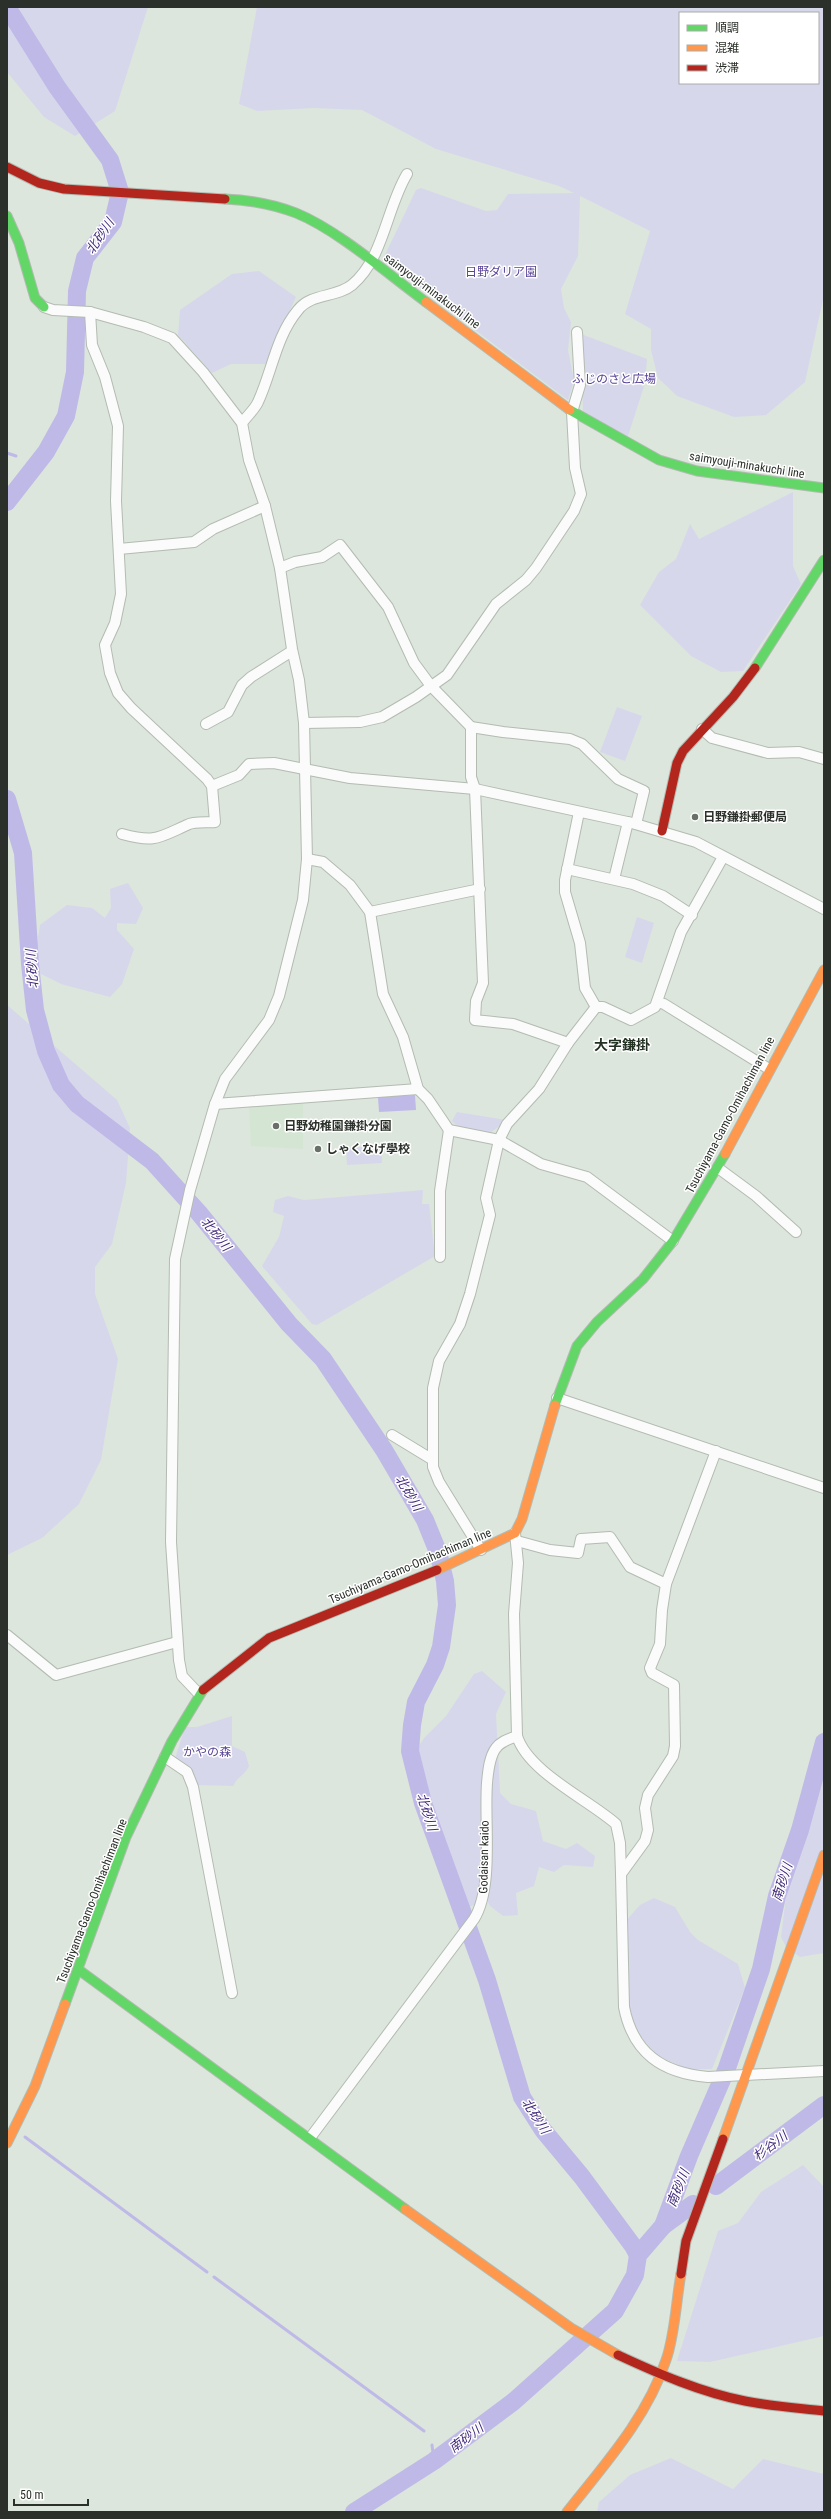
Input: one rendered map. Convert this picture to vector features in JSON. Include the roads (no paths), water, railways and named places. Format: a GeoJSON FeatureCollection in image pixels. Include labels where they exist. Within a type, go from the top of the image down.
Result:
{"type":"FeatureCollection","features":[{"type":"Feature","properties":{"kind":"main road","name":"saimyouji-minakuchi line"},"geometry":{"type":"LineString","coordinates":[[7,168],[39,183],[64,189],[102,193],[136,193],[250,200],[296,213],[324,228],[371,260],[572,412],[659,460],[697,471],[824,488]]}},
{"type":"Feature","properties":{"kind":"main road"},"geometry":{"type":"LineString","coordinates":[[7,216],[19,243],[32,292],[35,298],[44,307]]}},
{"type":"Feature","properties":{"kind":"main road"},"geometry":{"type":"LineString","coordinates":[[662,831],[677,763],[683,750],[733,697],[765,655],[824,560]]}},
{"type":"Feature","properties":{"kind":"main road","name":"Tsuchiyama-Gamo-Omihachiman line"},"geometry":{"type":"LineString","coordinates":[[7,2143],[35,2086],[79,1970],[126,1837],[181,1723],[199,1694],[215,1679],[268,1638],[516,1537],[557,1398],[577,1346],[597,1322],[643,1279],[673,1241],[718,1168],[769,1069],[824,970]]}},
{"type":"Feature","properties":{"kind":"main road"},"geometry":{"type":"LineString","coordinates":[[567,2512],[638,2419],[662,2376],[667,2359],[686,2241],[824,1855]]}},
{"type":"Feature","properties":{"kind":"main road"},"geometry":{"type":"LineString","coordinates":[[79,1970],[571,2328],[602,2347],[662,2376],[745,2401],[824,2411]]}},
{"type":"Feature","properties":{"kind":"street"},"geometry":{"type":"LineString","coordinates":[[242,423],[258,402],[271,362],[298,310],[312,300],[342,291],[352,284],[371,260],[407,174]]}},
{"type":"Feature","properties":{"kind":"street"},"geometry":{"type":"LineString","coordinates":[[44,307],[65,312],[88,312],[144,327],[172,338],[203,372],[242,423],[249,460],[264,506],[280,568],[292,651],[299,680],[304,723],[307,859],[303,900],[279,996],[269,1020],[224,1079],[215,1104],[190,1190],[175,1260],[173,1302],[171,1542],[177,1642],[182,1676],[199,1694]]}},
{"type":"Feature","properties":{"kind":"street"},"geometry":{"type":"LineString","coordinates":[[88,312],[92,345],[105,377],[118,426],[116,481],[121,594],[115,623],[105,645],[110,673],[118,693],[131,708],[207,779],[212,786],[215,822],[188,824],[172,834],[160,838],[135,837],[122,834]]}},
{"type":"Feature","properties":{"kind":"street"},"geometry":{"type":"LineString","coordinates":[[304,723],[360,722],[382,717],[431,686],[447,675],[496,604],[526,580],[574,511],[581,494],[575,468],[572,412],[580,384],[577,332]]}},
{"type":"Feature","properties":{"kind":"street"},"geometry":{"type":"LineString","coordinates":[[119,549],[194,542],[213,529],[264,506]]}},
{"type":"Feature","properties":{"kind":"street"},"geometry":{"type":"LineString","coordinates":[[280,568],[295,562],[322,556],[340,545],[388,607],[405,648],[431,686],[471,727],[570,739],[582,744],[618,779],[644,791],[614,879]]}},
{"type":"Feature","properties":{"kind":"street"},"geometry":{"type":"LineString","coordinates":[[206,724],[228,712],[242,686],[251,676],[292,651]]}},
{"type":"Feature","properties":{"kind":"street"},"geometry":{"type":"LineString","coordinates":[[471,727],[471,776],[475,789],[480,889],[479,922],[483,983],[476,1000],[475,1020],[513,1024],[568,1043]]}},
{"type":"Feature","properties":{"kind":"street"},"geometry":{"type":"LineString","coordinates":[[702,729],[712,738],[768,752],[798,752],[824,759]]}},
{"type":"Feature","properties":{"kind":"street"},"geometry":{"type":"LineString","coordinates":[[212,786],[239,775],[249,764],[274,763],[350,778],[475,789],[632,823],[696,842],[824,909]]}},
{"type":"Feature","properties":{"kind":"street"},"geometry":{"type":"LineString","coordinates":[[579,812],[567,869],[565,892],[580,943],[583,981],[596,1007]]}},
{"type":"Feature","properties":{"kind":"street"},"geometry":{"type":"LineString","coordinates":[[596,1007],[603,1007],[631,1020],[654,1007],[681,932],[723,857]]}},
{"type":"Feature","properties":{"kind":"street"},"geometry":{"type":"LineString","coordinates":[[307,859],[322,862],[350,885],[370,912],[383,994],[403,1037],[418,1089],[428,1099],[449,1130],[440,1191],[440,1257]]}},
{"type":"Feature","properties":{"kind":"street"},"geometry":{"type":"LineString","coordinates":[[567,869],[614,879],[663,896],[692,914]]}},
{"type":"Feature","properties":{"kind":"street"},"geometry":{"type":"LineString","coordinates":[[370,912],[480,889]]}},
{"type":"Feature","properties":{"kind":"street"},"geometry":{"type":"LineString","coordinates":[[657,1002],[664,1004],[769,1069]]}},
{"type":"Feature","properties":{"kind":"street"},"geometry":{"type":"LineString","coordinates":[[481,1550],[439,1482],[432,1460],[433,1388],[439,1361],[460,1324],[470,1294],[490,1215],[486,1198],[499,1140],[518,1110],[546,1080],[568,1043],[596,1007]]}},
{"type":"Feature","properties":{"kind":"street"},"geometry":{"type":"LineString","coordinates":[[215,1104],[418,1089]]}},
{"type":"Feature","properties":{"kind":"street"},"geometry":{"type":"LineString","coordinates":[[449,1130],[499,1140],[541,1164],[592,1180],[673,1241]]}},
{"type":"Feature","properties":{"kind":"street"},"geometry":{"type":"LineString","coordinates":[[718,1168],[756,1196],[796,1232]]}},
{"type":"Feature","properties":{"kind":"street"},"geometry":{"type":"LineString","coordinates":[[557,1398],[824,1488]]}},
{"type":"Feature","properties":{"kind":"street"},"geometry":{"type":"LineString","coordinates":[[392,1435],[432,1460]]}},
{"type":"Feature","properties":{"kind":"street"},"geometry":{"type":"LineString","coordinates":[[621,1874],[645,1841],[648,1830],[645,1808],[648,1795],[667,1766],[675,1746],[674,1685],[652,1673],[650,1668],[660,1644],[662,1610],[666,1584],[716,1452]]}},
{"type":"Feature","properties":{"kind":"street"},"geometry":{"type":"LineString","coordinates":[[666,1584],[630,1567],[610,1537],[581,1539],[578,1552],[550,1550],[516,1537],[518,1562],[514,1614],[517,1736],[519,1743],[529,1756],[557,1783],[616,1824],[620,1843],[624,2007],[628,2026],[639,2047],[656,2062],[690,2075],[708,2077],[734,2075],[746,2076],[824,2071]]}},
{"type":"Feature","properties":{"kind":"street"},"geometry":{"type":"LineString","coordinates":[[7,1635],[56,1675],[177,1642]]}},
{"type":"Feature","properties":{"kind":"street","name":"Godaisan kaido"},"geometry":{"type":"LineString","coordinates":[[310,2138],[474,1919],[484,1897],[488,1774],[496,1748],[500,1742],[517,1736]]}},
{"type":"Feature","properties":{"kind":"street"},"geometry":{"type":"LineString","coordinates":[[165,1757],[187,1772],[193,1787],[232,1993]]}},
{"type":"Feature","properties":{"kind":"waterway","name":"北砂川"},"geometry":{"type":"LineString","coordinates":[[7,7],[57,87],[110,160],[120,192],[113,222],[85,258],[77,291],[75,372],[66,416],[46,452],[7,502]]}},
{"type":"Feature","properties":{"kind":"waterway"},"geometry":{"type":"LineString","coordinates":[[7,453],[16,456]]}},
{"type":"Feature","properties":{"kind":"waterway","name":"北砂川"},"geometry":{"type":"LineString","coordinates":[[27,466],[32,470]]}},
{"type":"Feature","properties":{"kind":"waterway","name":"北砂川"},"geometry":{"type":"LineString","coordinates":[[7,799],[23,853],[30,964],[35,1010],[46,1051],[61,1085],[77,1104],[152,1161],[199,1213],[289,1324],[323,1359],[384,1450],[425,1520],[438,1552],[445,1581],[447,1605],[441,1647],[435,1665],[416,1702],[412,1725],[410,1751],[423,1803],[487,1980],[522,2097],[543,2130],[582,2177],[638,2255]]}},
{"type":"Feature","properties":{"kind":"waterway","name":"南砂川"},"geometry":{"type":"LineString","coordinates":[[354,2512],[434,2461],[513,2402],[615,2311],[635,2275],[638,2255],[663,2226],[689,2156],[727,2068],[761,1969],[777,1896],[800,1830],[824,1742]]}},
{"type":"Feature","properties":{"kind":"waterway","name":"杉谷川"},"geometry":{"type":"LineString","coordinates":[[716,2186],[824,2105]]}},
{"type":"Feature","properties":{"kind":"waterway"},"geometry":{"type":"LineString","coordinates":[[25,2137],[207,2272]]}},
{"type":"Feature","properties":{"kind":"waterway","name":"杉谷川"},"geometry":{"type":"LineString","coordinates":[[663,2226],[693,2204]]}},
{"type":"Feature","properties":{"kind":"waterway"},"geometry":{"type":"LineString","coordinates":[[214,2277],[424,2431]]}},
{"type":"Feature","properties":{"kind":"waterway"},"geometry":{"type":"LineString","coordinates":[[432,2445],[434,2461]]}},
{"type":"Feature","properties":{"kind":"place","name":"日野鎌掛郵便局"},"geometry":{"type":"Point","coordinates":[695,817]}},
{"type":"Feature","properties":{"kind":"place","name":"日野幼稚園鎌掛分園"},"geometry":{"type":"Point","coordinates":[276,1126]}},
{"type":"Feature","properties":{"kind":"place","name":"しゃくなげ學校"},"geometry":{"type":"Point","coordinates":[318,1149]}},
{"type":"Feature","properties":{"kind":"district","name":"大字鎌掛"},"geometry":{"type":"Point","coordinates":[622,1045]}},
{"type":"Feature","properties":{"kind":"park label","name":"日野ダリア園"},"geometry":{"type":"Point","coordinates":[501,272]}},
{"type":"Feature","properties":{"kind":"park label","name":"ふじのさと広場"},"geometry":{"type":"Point","coordinates":[614,379]}},
{"type":"Feature","properties":{"kind":"park label","name":"かやの森"},"geometry":{"type":"Point","coordinates":[207,1752]}}]}
